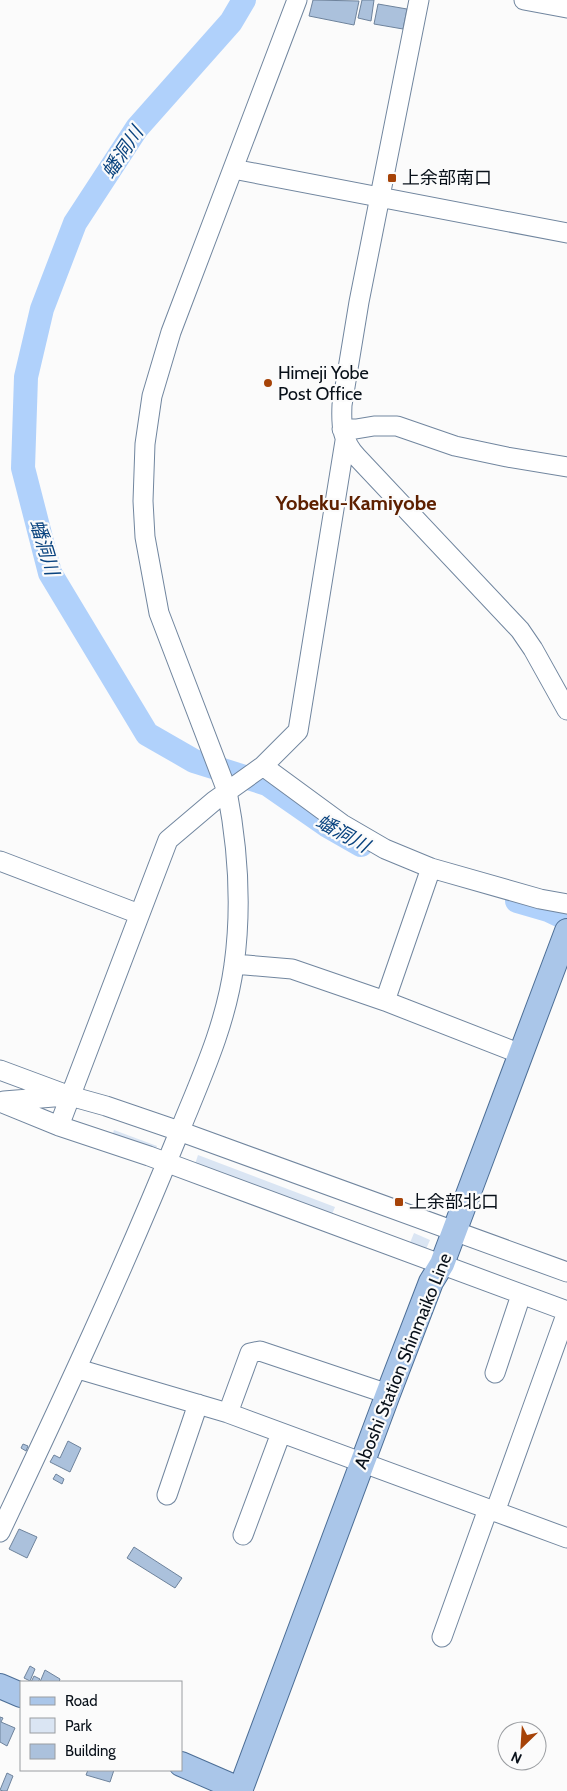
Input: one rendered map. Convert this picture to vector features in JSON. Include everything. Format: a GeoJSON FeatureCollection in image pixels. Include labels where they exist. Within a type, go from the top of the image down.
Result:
{"type":"FeatureCollection","features":[{"type":"Feature","properties":{"kind":"main road","name":"Aboshi Station Shinmaiko Line"},"geometry":{"type":"LineString","coordinates":[[241,1791],[388,1394],[431,1282],[442,1264],[567,931]]}},
{"type":"Feature","properties":{"kind":"main road"},"geometry":{"type":"LineString","coordinates":[[0,1686],[20,1695]]}},
{"type":"Feature","properties":{"kind":"main road"},"geometry":{"type":"LineString","coordinates":[[182,1764],[241,1791]]}},
{"type":"Feature","properties":{"kind":"street"},"geometry":{"type":"LineString","coordinates":[[0,1532],[78,1369],[167,1163],[213,1051],[227,1003],[234,964],[238,909],[238,869],[233,820],[221,796],[160,613],[145,537],[143,468],[147,420],[156,377],[171,332],[297,0]]}},
{"type":"Feature","properties":{"kind":"street"},"geometry":{"type":"LineString","coordinates":[[59,1126],[168,840],[221,796],[263,766],[298,731],[343,435],[342,398],[359,302],[419,0]]}},
{"type":"Feature","properties":{"kind":"street"},"geometry":{"type":"LineString","coordinates":[[524,0],[567,8]]}},
{"type":"Feature","properties":{"kind":"street"},"geometry":{"type":"LineString","coordinates":[[233,168],[567,233]]}},
{"type":"Feature","properties":{"kind":"street"},"geometry":{"type":"LineString","coordinates":[[343,435],[356,429],[374,426],[397,426],[455,446],[515,459],[567,467]]}},
{"type":"Feature","properties":{"kind":"street"},"geometry":{"type":"LineString","coordinates":[[343,435],[347,446],[520,630],[533,649],[567,710]]}},
{"type":"Feature","properties":{"kind":"street"},"geometry":{"type":"LineString","coordinates":[[263,766],[342,824],[429,876],[567,904]]}},
{"type":"Feature","properties":{"kind":"street"},"geometry":{"type":"LineString","coordinates":[[0,861],[139,914]]}},
{"type":"Feature","properties":{"kind":"street"},"geometry":{"type":"LineString","coordinates":[[385,1001],[429,876]]}},
{"type":"Feature","properties":{"kind":"street"},"geometry":{"type":"LineString","coordinates":[[234,964],[292,969],[385,1001],[521,1054]]}},
{"type":"Feature","properties":{"kind":"street"},"geometry":{"type":"LineString","coordinates":[[0,1070],[70,1096],[180,1131],[567,1272]]}},
{"type":"Feature","properties":{"kind":"street"},"geometry":{"type":"LineString","coordinates":[[0,1101],[70,1096]]}},
{"type":"Feature","properties":{"kind":"street"},"geometry":{"type":"LineString","coordinates":[[0,1101],[59,1126],[167,1163],[567,1312],[442,1637]]}},
{"type":"Feature","properties":{"kind":"street"},"geometry":{"type":"LineString","coordinates":[[495,1373],[521,1295]]}},
{"type":"Feature","properties":{"kind":"street"},"geometry":{"type":"LineString","coordinates":[[228,1413],[250,1353],[260,1351],[388,1394]]}},
{"type":"Feature","properties":{"kind":"street"},"geometry":{"type":"LineString","coordinates":[[78,1369],[228,1413],[280,1434],[567,1538]]}},
{"type":"Feature","properties":{"kind":"street"},"geometry":{"type":"LineString","coordinates":[[167,1495],[198,1404]]}},
{"type":"Feature","properties":{"kind":"street"},"geometry":{"type":"LineString","coordinates":[[243,1534],[280,1434]]}},
{"type":"Feature","properties":{"kind":"green space"},"geometry":{"type":"Polygon","coordinates":[[[114,1130],[157,1146],[154,1155],[111,1139],[114,1130]]]}},
{"type":"Feature","properties":{"kind":"green space"},"geometry":{"type":"Polygon","coordinates":[[[198,1155],[335,1207],[328,1224],[192,1173],[198,1155]]]}},
{"type":"Feature","properties":{"kind":"green space"},"geometry":{"type":"Polygon","coordinates":[[[414,1233],[430,1240],[423,1256],[407,1250],[414,1233]]]}},
{"type":"Feature","properties":{"kind":"building"},"geometry":{"type":"Polygon","coordinates":[[[313,0],[359,1],[354,25],[309,16],[313,0]]]}},
{"type":"Feature","properties":{"kind":"building"},"geometry":{"type":"Polygon","coordinates":[[[362,0],[374,0],[371,21],[358,18],[362,0]]]}},
{"type":"Feature","properties":{"kind":"building"},"geometry":{"type":"Polygon","coordinates":[[[378,4],[407,9],[403,29],[374,24],[378,4]]]}},
{"type":"Feature","properties":{"kind":"building"},"geometry":{"type":"Polygon","coordinates":[[[68,1441],[81,1448],[70,1472],[50,1462],[54,1455],[60,1458],[68,1441]]]}},
{"type":"Feature","properties":{"kind":"building"},"geometry":{"type":"Polygon","coordinates":[[[23,1444],[28,1446],[26,1451],[21,1448],[23,1444]]]}},
{"type":"Feature","properties":{"kind":"building"},"geometry":{"type":"Polygon","coordinates":[[[56,1474],[64,1479],[62,1484],[53,1479],[56,1474]]]}},
{"type":"Feature","properties":{"kind":"building"},"geometry":{"type":"Polygon","coordinates":[[[19,1529],[37,1537],[27,1558],[9,1549],[19,1529]]]}},
{"type":"Feature","properties":{"kind":"building"},"geometry":{"type":"Polygon","coordinates":[[[134,1547],[182,1578],[175,1588],[127,1558],[134,1547]]]}},
{"type":"Feature","properties":{"kind":"building"},"geometry":{"type":"Polygon","coordinates":[[[30,1666],[35,1669],[30,1681],[24,1678],[30,1666]]]}},
{"type":"Feature","properties":{"kind":"building"},"geometry":{"type":"Polygon","coordinates":[[[45,1670],[60,1679],[59,1681],[40,1681],[45,1670]]]}},
{"type":"Feature","properties":{"kind":"building"},"geometry":{"type":"Polygon","coordinates":[[[34,1676],[40,1679],[39,1681],[32,1681],[34,1676]]]}},
{"type":"Feature","properties":{"kind":"building"},"geometry":{"type":"Polygon","coordinates":[[[0,1717],[3,1718],[1,1722],[15,1728],[7,1746],[0,1742],[0,1717]]]}},
{"type":"Feature","properties":{"kind":"building"},"geometry":{"type":"Polygon","coordinates":[[[88,1771],[114,1771],[110,1782],[86,1775],[88,1771]]]}},
{"type":"Feature","properties":{"kind":"building"},"geometry":{"type":"Polygon","coordinates":[[[7,1773],[13,1776],[7,1791],[3,1791],[0,1790],[7,1773]]]}},
{"type":"Feature","properties":{"kind":"waterway","name":"蟠洞川"},"geometry":{"type":"LineString","coordinates":[[244,0],[231,22],[137,128],[75,223],[42,309],[26,377],[23,468],[50,573],[147,734],[194,761],[267,784],[326,825],[361,845]]}},
{"type":"Feature","properties":{"kind":"waterway","name":"蟠洞川"},"geometry":{"type":"LineString","coordinates":[[517,901],[548,910],[567,919]]}},
{"type":"Feature","properties":{"kind":"place","name":"上余部南口"},"geometry":{"type":"Point","coordinates":[392,178]}},
{"type":"Feature","properties":{"kind":"place","name":"Himeji Yobe Post Office"},"geometry":{"type":"Point","coordinates":[268,383]}},
{"type":"Feature","properties":{"kind":"place","name":"上余部北口"},"geometry":{"type":"Point","coordinates":[399,1202]}},
{"type":"Feature","properties":{"kind":"district","name":"Yobeku-Kamiyobe"},"geometry":{"type":"Point","coordinates":[356,503]}}]}
